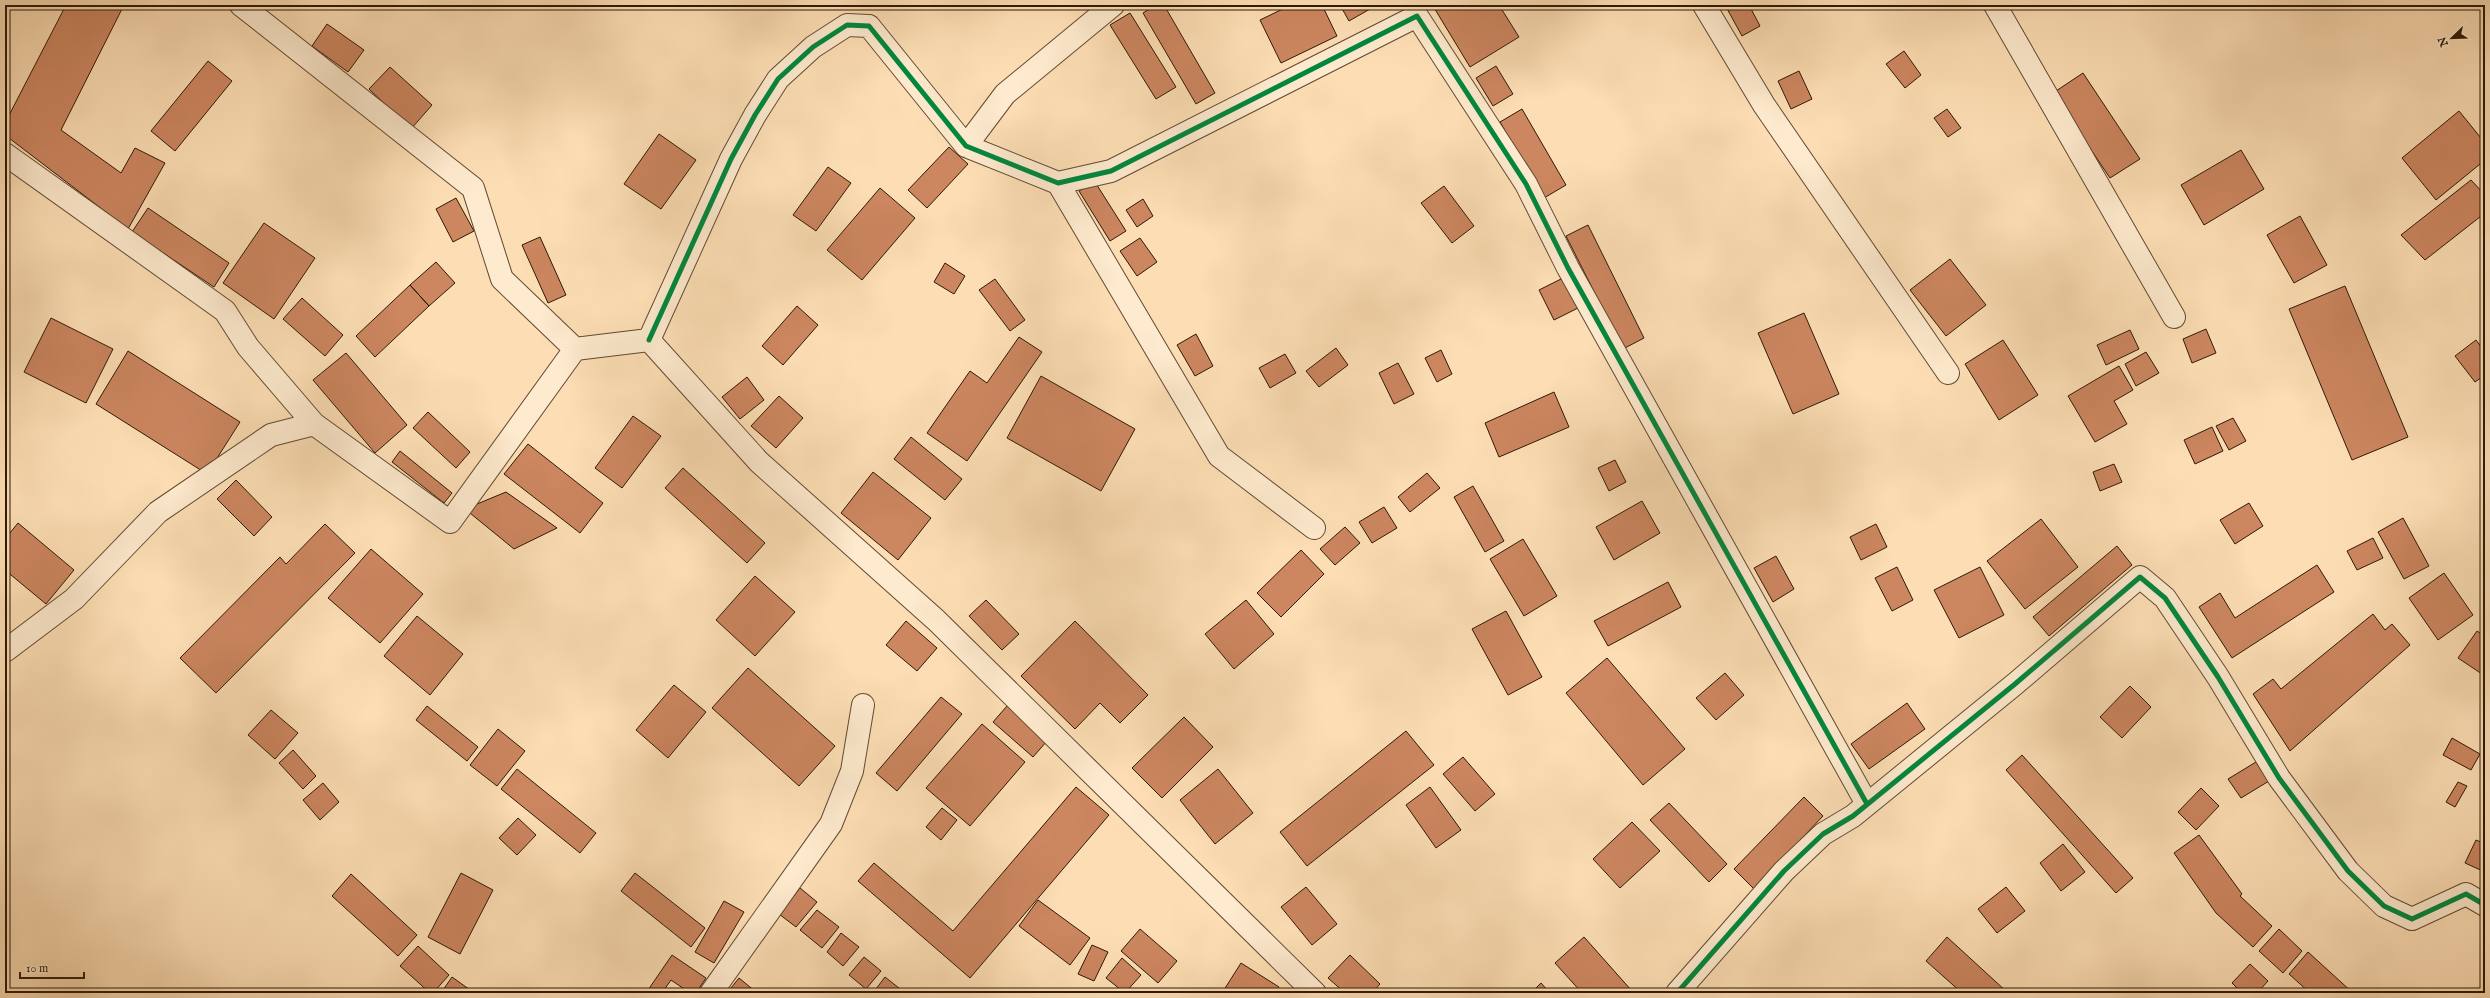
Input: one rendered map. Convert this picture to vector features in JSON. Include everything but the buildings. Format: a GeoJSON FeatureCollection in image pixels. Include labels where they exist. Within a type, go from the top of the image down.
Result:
{"type":"FeatureCollection","features":[{"type":"Feature","properties":{"kind":"street"},"geometry":{"type":"LineString","coordinates":[[241,5],[472,188],[502,279],[575,349]]}},
{"type":"Feature","properties":{"kind":"street"},"geometry":{"type":"LineString","coordinates":[[966,146],[1005,94],[1113,5]]}},
{"type":"Feature","properties":{"kind":"street"},"geometry":{"type":"LineString","coordinates":[[1704,5],[1764,105],[1948,373]]}},
{"type":"Feature","properties":{"kind":"street"},"geometry":{"type":"LineString","coordinates":[[1995,5],[2174,318]]}},
{"type":"Feature","properties":{"kind":"street"},"geometry":{"type":"LineString","coordinates":[[649,340],[731,159],[755,115],[778,79],[813,47],[847,25],[869,26],[966,146],[1058,183],[1111,171],[1417,16],[1526,184],[1571,275],[1867,804]]}},
{"type":"Feature","properties":{"kind":"street"},"geometry":{"type":"LineString","coordinates":[[5,154],[225,311],[248,347],[314,424],[450,522],[575,349],[649,340]]}},
{"type":"Feature","properties":{"kind":"street"},"geometry":{"type":"LineString","coordinates":[[1058,183],[1219,456],[1314,528]]}},
{"type":"Feature","properties":{"kind":"street"},"geometry":{"type":"LineString","coordinates":[[649,340],[759,462],[936,620],[1314,993]]}},
{"type":"Feature","properties":{"kind":"street"},"geometry":{"type":"LineString","coordinates":[[5,651],[74,599],[158,512],[271,435],[314,424]]}},
{"type":"Feature","properties":{"kind":"street"},"geometry":{"type":"LineString","coordinates":[[1677,993],[1784,871],[1823,834],[1853,816],[2015,684],[2140,576],[2165,598],[2218,677],[2279,778],[2329,846],[2348,871],[2384,906],[2412,919],[2466,894],[2485,905]]}},
{"type":"Feature","properties":{"kind":"street"},"geometry":{"type":"LineString","coordinates":[[711,993],[831,824],[852,772],[863,705]]}},
{"type":"Feature","properties":{"kind":"cycle path"},"geometry":{"type":"LineString","coordinates":[[649,340],[731,159],[755,115],[778,79],[813,47],[847,25],[869,26],[966,146],[1058,183],[1111,171],[1417,16],[1526,184],[1568,268],[1867,804]]}},
{"type":"Feature","properties":{"kind":"cycle path"},"geometry":{"type":"LineString","coordinates":[[1677,993],[1784,871],[1823,834],[1853,816],[2015,684],[2140,577],[2165,598],[2218,677],[2279,778],[2348,871],[2384,906],[2412,919],[2466,894],[2485,905]]}}]}
